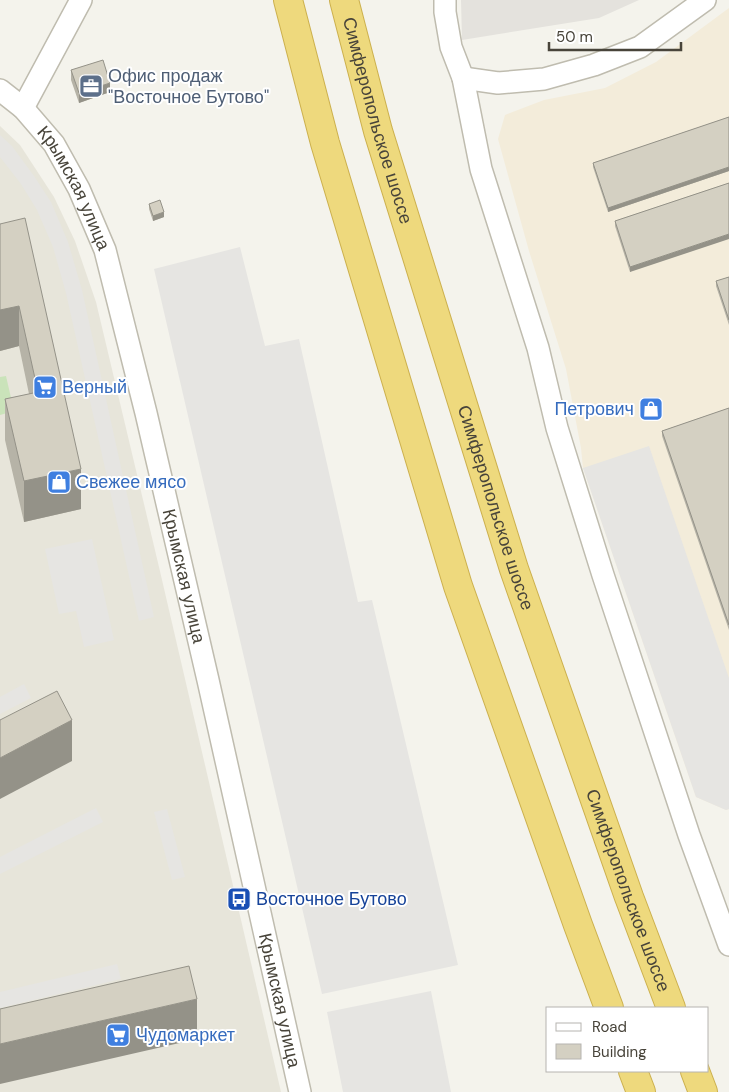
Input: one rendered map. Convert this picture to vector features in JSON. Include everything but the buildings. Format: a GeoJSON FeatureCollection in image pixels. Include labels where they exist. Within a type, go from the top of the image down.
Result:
{"type":"FeatureCollection","features":[{"type":"Feature","properties":{"kind":"highway"},"geometry":{"type":"LineString","coordinates":[[288,0],[325,143],[458,586],[578,925],[610,1007]]}},
{"type":"Feature","properties":{"kind":"highway","name":"Симферопольское шоссе"},"geometry":{"type":"LineString","coordinates":[[344,0],[378,130],[514,569],[629,898],[671,1007]]}},
{"type":"Feature","properties":{"kind":"highway"},"geometry":{"type":"LineString","coordinates":[[633,1072],[641,1092]]}},
{"type":"Feature","properties":{"kind":"highway"},"geometry":{"type":"LineString","coordinates":[[695,1072],[703,1092]]}},
{"type":"Feature","properties":{"kind":"street"},"geometry":{"type":"LineString","coordinates":[[22,108],[80,0]]}},
{"type":"Feature","properties":{"kind":"street"},"geometry":{"type":"LineString","coordinates":[[445,0],[445,12],[451,46],[462,78],[481,169],[538,348],[557,428],[606,584],[689,835],[729,945]]}},
{"type":"Feature","properties":{"kind":"street"},"geometry":{"type":"LineString","coordinates":[[462,78],[498,83],[544,79],[594,65],[640,47],[705,0]]}},
{"type":"Feature","properties":{"kind":"street","name":"Крымская улица"},"geometry":{"type":"LineString","coordinates":[[0,90],[22,108],[54,144],[79,189],[105,250],[141,394],[204,664],[300,1092]]}},
{"type":"Feature","properties":{"kind":"shaded area"},"geometry":{"type":"Polygon","coordinates":[[[461,0],[639,0],[599,18],[462,40],[461,0]]]}},
{"type":"Feature","properties":{"kind":"shaded area","name":"Петрович"},"geometry":{"type":"Polygon","coordinates":[[[729,8],[729,809],[726,810],[696,797],[583,468],[566,369],[529,251],[498,139],[505,115],[544,100],[605,88],[656,62],[729,8]]]}},
{"type":"Feature","properties":{"kind":"shaded area"},"geometry":{"type":"Polygon","coordinates":[[[0,126],[20,145],[54,197],[75,241],[96,302],[281,1092],[0,1092],[0,126]]]}},
{"type":"Feature","properties":{"kind":"shaded area"},"geometry":{"type":"Polygon","coordinates":[[[0,135],[12,146],[51,202],[68,242],[82,290],[154,617],[139,621],[66,293],[53,247],[37,210],[21,184],[0,157],[0,135]]]}},
{"type":"Feature","properties":{"kind":"shaded area"},"geometry":{"type":"Polygon","coordinates":[[[240,247],[265,346],[299,339],[358,602],[372,600],[458,965],[322,994],[154,269],[240,247]]]}},
{"type":"Feature","properties":{"kind":"shaded area"},"geometry":{"type":"Polygon","coordinates":[[[649,446],[729,678],[729,809],[726,810],[696,797],[583,468],[649,446]]]}},
{"type":"Feature","properties":{"kind":"shaded area"},"geometry":{"type":"Polygon","coordinates":[[[92,539],[114,640],[84,647],[76,611],[59,614],[45,549],[92,539]]]}},
{"type":"Feature","properties":{"kind":"shaded area"},"geometry":{"type":"Polygon","coordinates":[[[24,684],[31,698],[0,714],[0,697],[24,684]]]}},
{"type":"Feature","properties":{"kind":"shaded area"},"geometry":{"type":"Polygon","coordinates":[[[96,808],[103,822],[0,874],[0,857],[96,808]]]}},
{"type":"Feature","properties":{"kind":"shaded area"},"geometry":{"type":"Polygon","coordinates":[[[167,809],[185,877],[172,880],[154,812],[167,809]]]}},
{"type":"Feature","properties":{"kind":"shaded area"},"geometry":{"type":"Polygon","coordinates":[[[117,964],[121,979],[0,1008],[0,992],[117,964]]]}},
{"type":"Feature","properties":{"kind":"shaded area"},"geometry":{"type":"Polygon","coordinates":[[[431,991],[451,1092],[343,1092],[327,1012],[431,991]]]}},
{"type":"Feature","properties":{"kind":"green space"},"geometry":{"type":"Polygon","coordinates":[[[6,376],[14,411],[0,415],[0,377],[6,376]]]}},
{"type":"Feature","properties":{"kind":"place","name":"Офис продаж \"Восточное Бутово\""},"geometry":{"type":"Point","coordinates":[91,86]}},
{"type":"Feature","properties":{"kind":"place","name":"Верный"},"geometry":{"type":"Point","coordinates":[45,387]}},
{"type":"Feature","properties":{"kind":"place","name":"Петрович"},"geometry":{"type":"Point","coordinates":[651,409]}},
{"type":"Feature","properties":{"kind":"place","name":"Свежее мясо"},"geometry":{"type":"Point","coordinates":[59,482]}},
{"type":"Feature","properties":{"kind":"place","name":"Восточное Бутово"},"geometry":{"type":"Point","coordinates":[239,899]}},
{"type":"Feature","properties":{"kind":"place","name":"Чудомаркет"},"geometry":{"type":"Point","coordinates":[118,1035]}}]}
